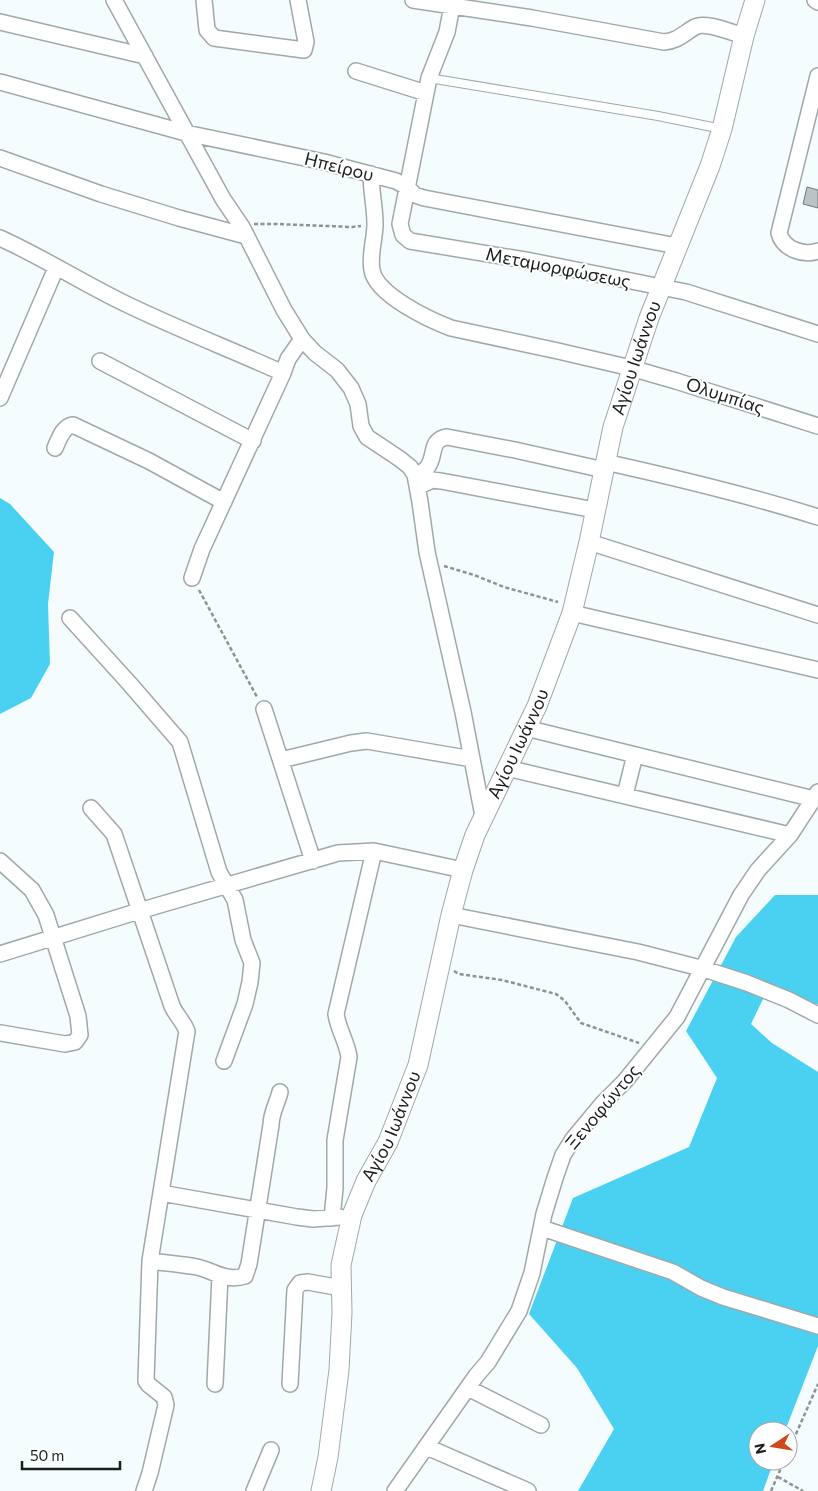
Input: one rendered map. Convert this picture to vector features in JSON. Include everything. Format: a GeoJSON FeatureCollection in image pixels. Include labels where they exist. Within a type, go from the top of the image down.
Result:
{"type":"FeatureCollection","features":[{"type":"Feature","properties":{"kind":"street"},"geometry":{"type":"LineString","coordinates":[[114,0],[186,133],[244,232],[284,310],[302,339],[315,353],[337,370],[351,388],[358,404],[361,426],[367,437],[410,467],[416,481],[427,552],[463,712],[483,816]]}},
{"type":"Feature","properties":{"kind":"street"},"geometry":{"type":"LineString","coordinates":[[204,0],[207,30],[214,38],[304,50],[306,42],[298,0]]}},
{"type":"Feature","properties":{"kind":"street"},"geometry":{"type":"LineString","coordinates":[[413,0],[453,3],[664,42],[673,42],[696,26],[706,25],[744,36]]}},
{"type":"Feature","properties":{"kind":"street","name":"Αγίου Ιωάννου"},"geometry":{"type":"LineString","coordinates":[[321,1491],[328,1457],[340,1370],[341,1265],[352,1215],[366,1180],[388,1142],[418,1065],[451,915],[463,870],[483,816],[536,706],[573,609],[590,542],[613,427],[631,368],[661,288],[703,187],[722,129],[744,36],[755,0]]}},
{"type":"Feature","properties":{"kind":"street","name":"Μεταμορφώσεως"},"geometry":{"type":"LineString","coordinates":[[453,3],[447,32],[428,85],[400,224],[403,235],[410,241],[531,261],[709,299],[818,334]]}},
{"type":"Feature","properties":{"kind":"street"},"geometry":{"type":"LineString","coordinates":[[0,22],[145,56]]}},
{"type":"Feature","properties":{"kind":"street"},"geometry":{"type":"LineString","coordinates":[[356,71],[428,85]]}},
{"type":"Feature","properties":{"kind":"street"},"geometry":{"type":"LineString","coordinates":[[818,76],[779,233],[781,240],[786,246],[809,253],[818,252]]}},
{"type":"Feature","properties":{"kind":"street","name":"Ηπείρου"},"geometry":{"type":"LineString","coordinates":[[0,82],[186,133],[324,162],[371,174],[396,181],[407,187],[415,195],[424,198],[677,246]]}},
{"type":"Feature","properties":{"kind":"street"},"geometry":{"type":"LineString","coordinates":[[0,158],[110,196],[244,232]]}},
{"type":"Feature","properties":{"kind":"street","name":"Ολυμπίας"},"geometry":{"type":"LineString","coordinates":[[371,174],[375,223],[372,271],[386,292],[421,315],[451,328],[558,350],[631,368],[818,426]]}},
{"type":"Feature","properties":{"kind":"street"},"geometry":{"type":"LineString","coordinates":[[0,238],[32,252],[56,268],[123,302],[283,373]]}},
{"type":"Feature","properties":{"kind":"street"},"geometry":{"type":"LineString","coordinates":[[0,398],[56,268]]}},
{"type":"Feature","properties":{"kind":"street"},"geometry":{"type":"LineString","coordinates":[[192,578],[202,549],[253,441],[288,359],[302,339]]}},
{"type":"Feature","properties":{"kind":"street"},"geometry":{"type":"LineString","coordinates":[[100,361],[253,441]]}},
{"type":"Feature","properties":{"kind":"street"},"geometry":{"type":"LineString","coordinates":[[55,448],[64,430],[68,425],[73,425],[149,461],[224,502]]}},
{"type":"Feature","properties":{"kind":"street"},"geometry":{"type":"LineString","coordinates":[[416,481],[430,462],[435,443],[440,438],[447,438],[712,487],[818,517]]}},
{"type":"Feature","properties":{"kind":"street"},"geometry":{"type":"LineString","coordinates":[[416,481],[441,481],[595,510]]}},
{"type":"Feature","properties":{"kind":"street"},"geometry":{"type":"LineString","coordinates":[[590,542],[818,615]]}},
{"type":"Feature","properties":{"kind":"street"},"geometry":{"type":"LineString","coordinates":[[573,609],[818,670]]}},
{"type":"Feature","properties":{"kind":"street"},"geometry":{"type":"LineString","coordinates":[[70,618],[129,682],[180,742],[219,872],[235,900],[243,940],[252,963],[245,1004],[224,1061]]}},
{"type":"Feature","properties":{"kind":"street"},"geometry":{"type":"LineString","coordinates":[[264,709],[314,861]]}},
{"type":"Feature","properties":{"kind":"street"},"geometry":{"type":"LineString","coordinates":[[526,728],[816,796]]}},
{"type":"Feature","properties":{"kind":"street"},"geometry":{"type":"LineString","coordinates":[[281,760],[367,741],[472,759]]}},
{"type":"Feature","properties":{"kind":"street"},"geometry":{"type":"LineString","coordinates":[[625,795],[635,755]]}},
{"type":"Feature","properties":{"kind":"street"},"geometry":{"type":"LineString","coordinates":[[507,768],[790,835]]}},
{"type":"Feature","properties":{"kind":"street","name":"Ξενοφώντος"},"geometry":{"type":"LineString","coordinates":[[395,1491],[488,1362],[519,1311],[532,1273],[544,1214],[555,1178],[573,1139],[678,1018],[741,895],[758,870],[790,835],[816,796]]}},
{"type":"Feature","properties":{"kind":"street"},"geometry":{"type":"LineString","coordinates":[[91,808],[114,834],[172,1006],[176,1016],[184,1024],[187,1031],[150,1261],[146,1381],[164,1397],[166,1405],[144,1491]]}},
{"type":"Feature","properties":{"kind":"street"},"geometry":{"type":"LineString","coordinates":[[332,1218],[335,1140],[349,1057],[348,1047],[337,1022],[336,1014],[374,851]]}},
{"type":"Feature","properties":{"kind":"street"},"geometry":{"type":"LineString","coordinates":[[0,954],[338,853],[374,851],[463,870]]}},
{"type":"Feature","properties":{"kind":"street"},"geometry":{"type":"LineString","coordinates":[[0,861],[32,890],[46,915],[78,1016],[80,1035],[75,1042],[65,1044],[1,1033]]}},
{"type":"Feature","properties":{"kind":"street"},"geometry":{"type":"LineString","coordinates":[[451,915],[638,952],[704,968],[747,983],[818,1014]]}},
{"type":"Feature","properties":{"kind":"street"},"geometry":{"type":"LineString","coordinates":[[150,1261],[197,1267],[220,1276],[237,1278],[245,1276],[249,1264],[271,1126],[271,1114],[280,1092]]}},
{"type":"Feature","properties":{"kind":"street"},"geometry":{"type":"LineString","coordinates":[[161,1193],[297,1217],[332,1218],[352,1215]]}},
{"type":"Feature","properties":{"kind":"street"},"geometry":{"type":"LineString","coordinates":[[542,1228],[673,1272],[701,1288],[723,1297],[818,1326]]}},
{"type":"Feature","properties":{"kind":"street"},"geometry":{"type":"LineString","coordinates":[[214,1384],[220,1276]]}},
{"type":"Feature","properties":{"kind":"street"},"geometry":{"type":"LineString","coordinates":[[290,1384],[295,1290],[300,1284],[308,1282],[341,1288]]}},
{"type":"Feature","properties":{"kind":"street"},"geometry":{"type":"LineString","coordinates":[[468,1388],[541,1425]]}},
{"type":"Feature","properties":{"kind":"street"},"geometry":{"type":"LineString","coordinates":[[427,1447],[528,1491]]}},
{"type":"Feature","properties":{"kind":"street"},"geometry":{"type":"LineString","coordinates":[[254,1491],[271,1450]]}},
{"type":"Feature","properties":{"kind":"lane"},"geometry":{"type":"LineString","coordinates":[[428,85],[658,116],[722,129]]}},
{"type":"Feature","properties":{"kind":"path"},"geometry":{"type":"LineString","coordinates":[[244,232],[260,223],[352,227],[375,223]]}},
{"type":"Feature","properties":{"kind":"path"},"geometry":{"type":"LineString","coordinates":[[431,565],[453,568],[512,590],[573,609]]}},
{"type":"Feature","properties":{"kind":"path"},"geometry":{"type":"LineString","coordinates":[[192,578],[264,709]]}},
{"type":"Feature","properties":{"kind":"path"},"geometry":{"type":"LineString","coordinates":[[441,963],[459,974],[502,980],[556,994],[565,1001],[581,1023],[652,1048]]}},
{"type":"Feature","properties":{"kind":"path"},"geometry":{"type":"LineString","coordinates":[[798,1429],[818,1384]]}},
{"type":"Feature","properties":{"kind":"path"},"geometry":{"type":"LineString","coordinates":[[771,1491],[780,1471]]}},
{"type":"Feature","properties":{"kind":"path"},"geometry":{"type":"LineString","coordinates":[[777,1477],[803,1491]]}},
{"type":"Feature","properties":{"kind":"shaded area"},"geometry":{"type":"Polygon","coordinates":[[[0,498],[10,504],[54,552],[48,604],[50,664],[31,698],[0,714],[0,498]]]}},
{"type":"Feature","properties":{"kind":"shaded area"},"geometry":{"type":"Polygon","coordinates":[[[775,895],[818,895],[818,1004],[763,999],[751,1024],[772,1043],[818,1072],[818,1346],[789,1421],[748,1421],[748,1471],[770,1471],[763,1491],[578,1491],[614,1429],[577,1368],[529,1314],[573,1198],[689,1147],[717,1078],[686,1031],[736,937],[775,895]]]}},
{"type":"Feature","properties":{"kind":"building"},"geometry":{"type":"Polygon","coordinates":[[[807,187],[818,190],[818,208],[803,204],[807,187]]]}}]}
